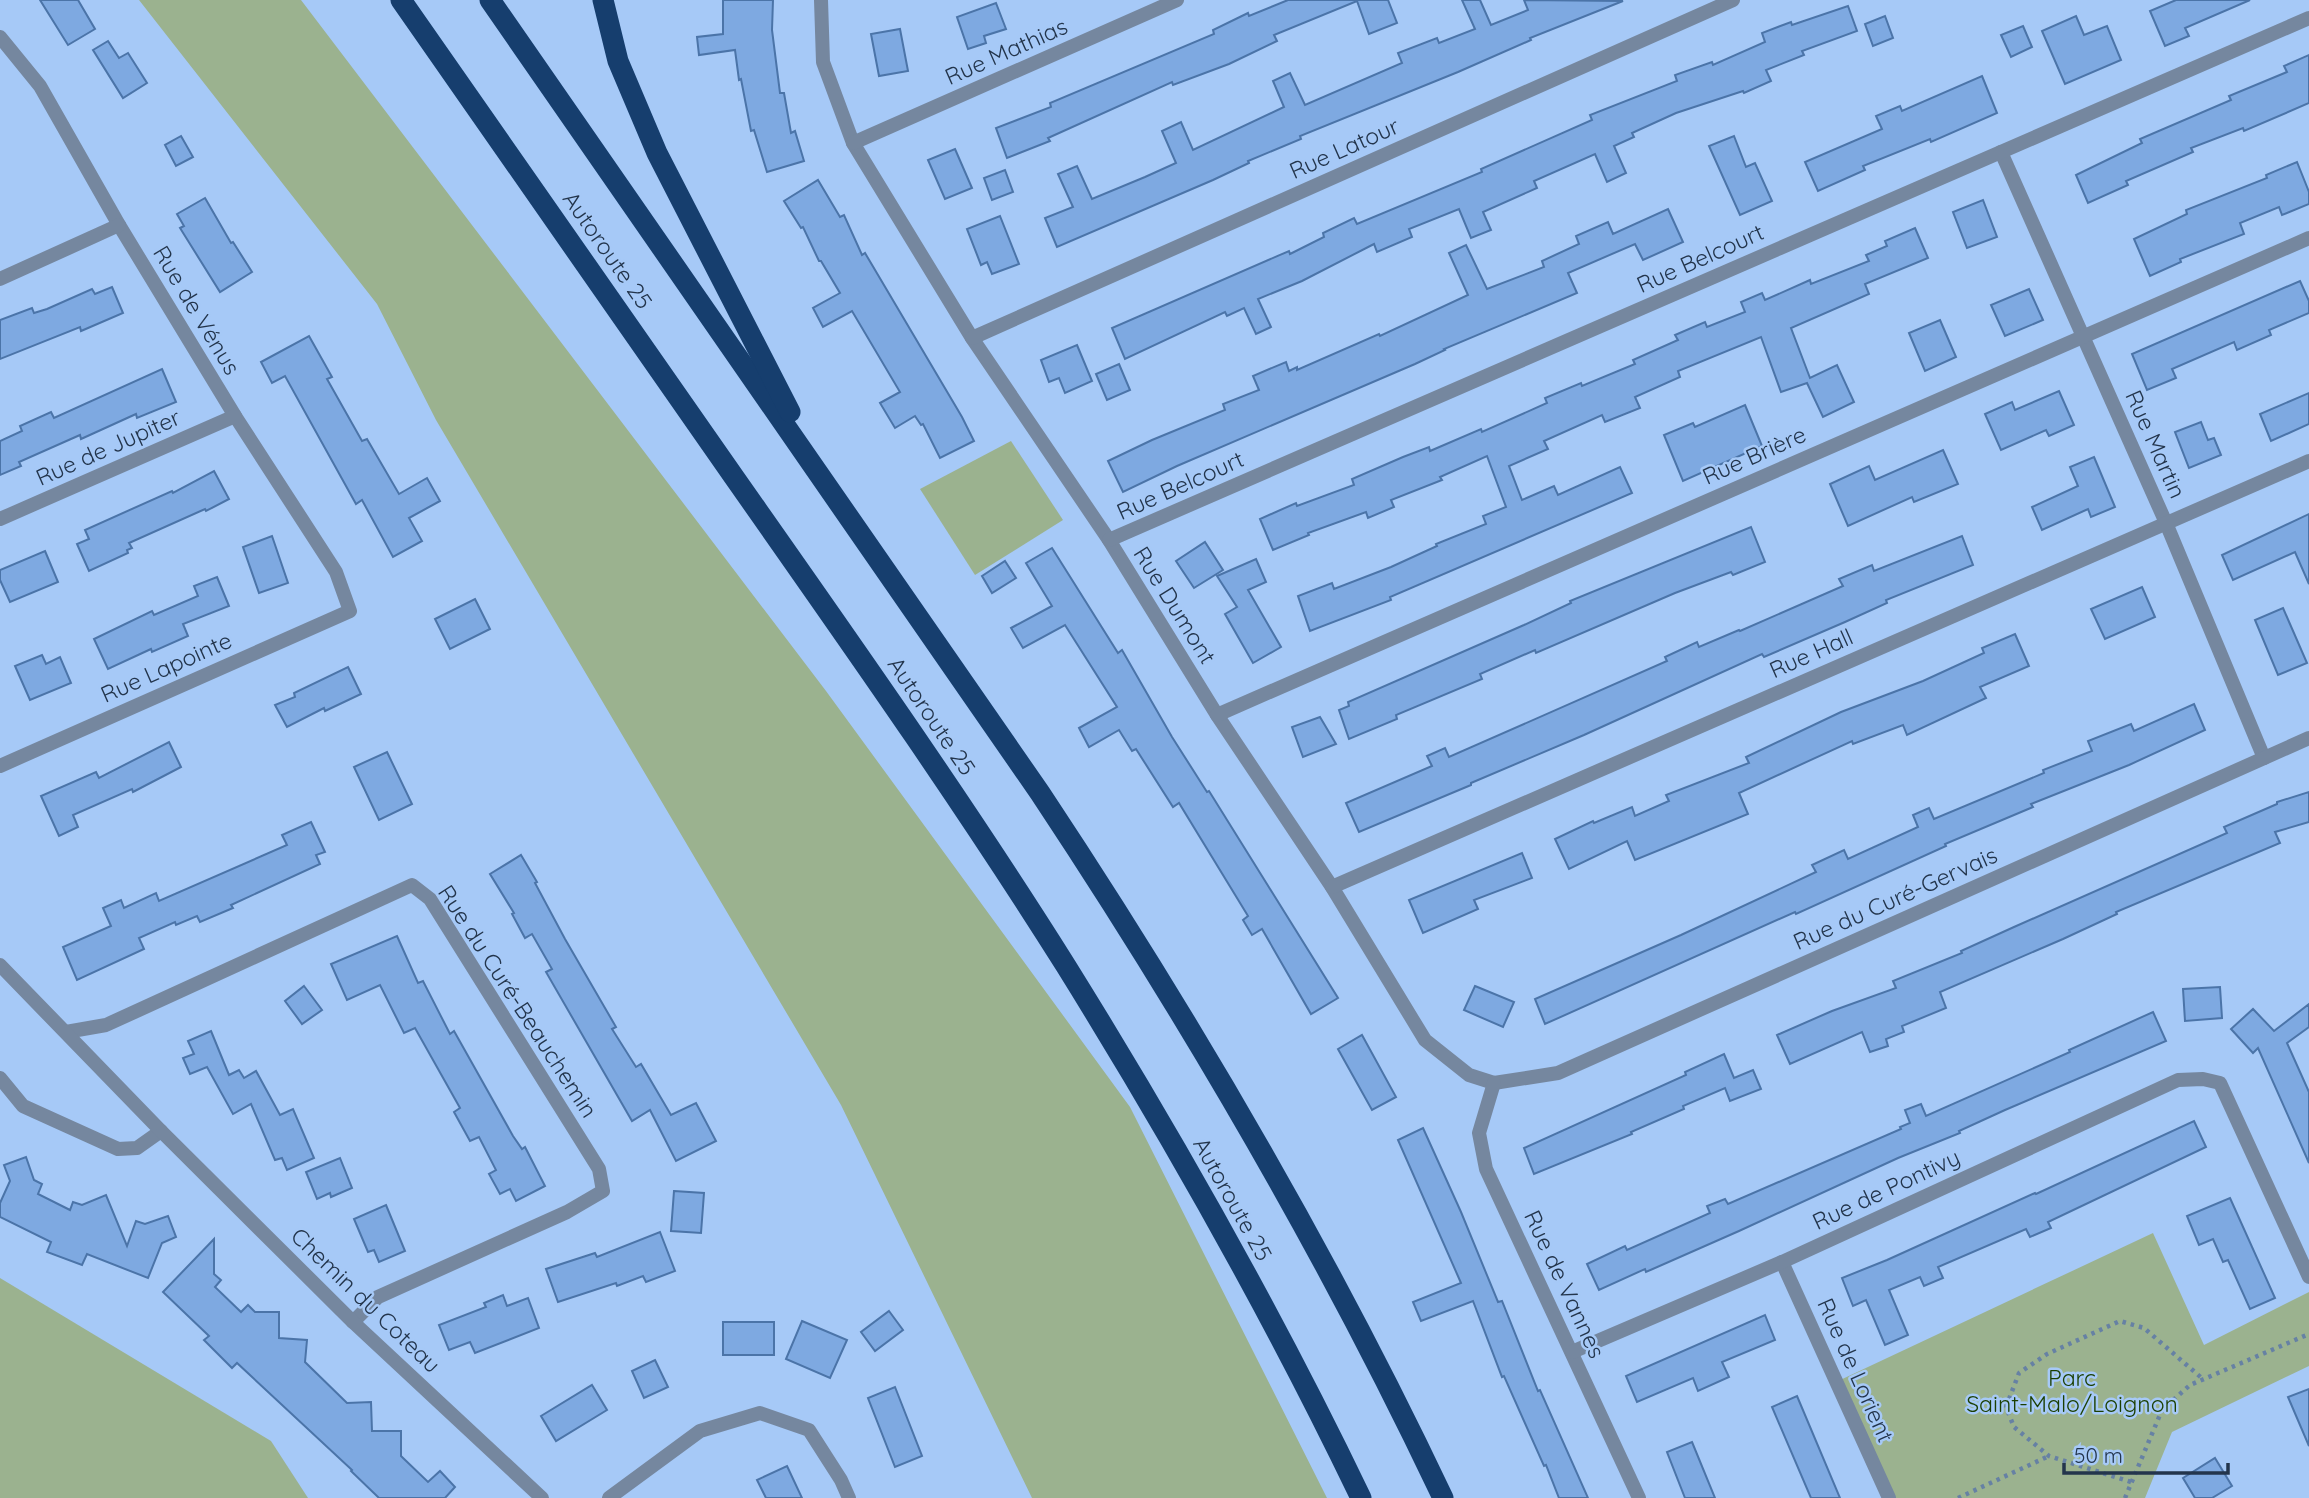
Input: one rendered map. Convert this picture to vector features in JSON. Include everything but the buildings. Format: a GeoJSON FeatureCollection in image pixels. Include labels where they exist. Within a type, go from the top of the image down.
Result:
{"type":"FeatureCollection","features":[{"type":"Feature","properties":{"kind":"highway","name":"Autoroute 25"},"geometry":{"type":"LineString","coordinates":[[401,0],[853,646],[1026,903],[1187,1169],[1289,1356],[1361,1498]]}},
{"type":"Feature","properties":{"kind":"highway","name":"Autoroute 25"},"geometry":{"type":"LineString","coordinates":[[490,0],[1074,843],[1170,994],[1238,1110],[1313,1244],[1443,1498]]}},
{"type":"Feature","properties":{"kind":"highway"},"geometry":{"type":"LineString","coordinates":[[603,0],[618,61],[657,153],[833,494]]}},
{"type":"Feature","properties":{"kind":"street","name":"Rue Dumont"},"geometry":{"type":"LineString","coordinates":[[821,0],[823,62],[853,143],[972,338],[1109,540],[1217,715],[1332,887],[1425,1040],[1469,1075],[1494,1083]]}},
{"type":"Feature","properties":{"kind":"street","name":"Rue Mathias"},"geometry":{"type":"LineString","coordinates":[[853,143],[1177,0]]}},
{"type":"Feature","properties":{"kind":"street","name":"Rue Latour"},"geometry":{"type":"LineString","coordinates":[[972,338],[1734,0]]}},
{"type":"Feature","properties":{"kind":"street","name":"Rue Belcourt"},"geometry":{"type":"LineString","coordinates":[[1109,540],[2309,18]]}},
{"type":"Feature","properties":{"kind":"street","name":"Rue de Vénus"},"geometry":{"type":"LineString","coordinates":[[0,37],[40,86],[119,225],[235,416],[336,572],[350,611]]}},
{"type":"Feature","properties":{"kind":"street","name":"Rue Martin"},"geometry":{"type":"LineString","coordinates":[[2001,152],[2166,523],[2264,758]]}},
{"type":"Feature","properties":{"kind":"street"},"geometry":{"type":"LineString","coordinates":[[0,279],[119,225]]}},
{"type":"Feature","properties":{"kind":"street","name":"Rue Brière"},"geometry":{"type":"LineString","coordinates":[[1217,715],[2309,238]]}},
{"type":"Feature","properties":{"kind":"street","name":"Rue de Jupiter"},"geometry":{"type":"LineString","coordinates":[[0,519],[235,416]]}},
{"type":"Feature","properties":{"kind":"street","name":"Rue Hall"},"geometry":{"type":"LineString","coordinates":[[1332,887],[2309,461]]}},
{"type":"Feature","properties":{"kind":"street","name":"Rue Lapointe"},"geometry":{"type":"LineString","coordinates":[[0,766],[350,611]]}},
{"type":"Feature","properties":{"kind":"street","name":"Rue du Curé-Gervais"},"geometry":{"type":"LineString","coordinates":[[1494,1083],[1558,1073],[2309,738]]}},
{"type":"Feature","properties":{"kind":"street","name":"Rue du Curé-Beauchemin"},"geometry":{"type":"LineString","coordinates":[[66,1032],[106,1025],[412,885],[430,899],[599,1169],[603,1191],[567,1212],[378,1297],[353,1322]]}},
{"type":"Feature","properties":{"kind":"street","name":"Chemin du Coteau"},"geometry":{"type":"LineString","coordinates":[[0,965],[353,1322],[542,1498]]}},
{"type":"Feature","properties":{"kind":"street"},"geometry":{"type":"LineString","coordinates":[[0,1078],[23,1106],[118,1149],[137,1148],[161,1130]]}},
{"type":"Feature","properties":{"kind":"street","name":"Rue de Pontivy"},"geometry":{"type":"LineString","coordinates":[[1572,1352],[1782,1262],[2178,1080],[2203,1079],[2220,1083],[2309,1277]]}},
{"type":"Feature","properties":{"kind":"street","name":"Rue de Vannes"},"geometry":{"type":"LineString","coordinates":[[1494,1083],[1479,1133],[1486,1170],[1639,1498]]}},
{"type":"Feature","properties":{"kind":"street","name":"Rue de Lorient"},"geometry":{"type":"LineString","coordinates":[[1782,1262],[1889,1498]]}},
{"type":"Feature","properties":{"kind":"street"},"geometry":{"type":"LineString","coordinates":[[609,1498],[700,1431],[760,1413],[809,1430],[841,1480],[849,1498]]}},
{"type":"Feature","properties":{"kind":"path"},"geometry":{"type":"LineString","coordinates":[[2130,1482],[2049,1456],[2014,1427],[2007,1406],[2019,1373],[2047,1354],[2120,1321],[2144,1328],[2204,1380]]}},
{"type":"Feature","properties":{"kind":"path"},"geometry":{"type":"LineString","coordinates":[[2125,1498],[2162,1410],[2190,1385],[2309,1334]]}},
{"type":"Feature","properties":{"kind":"path"},"geometry":{"type":"LineString","coordinates":[[1958,1498],[2049,1456]]}},
{"type":"Feature","properties":{"kind":"green space"},"geometry":{"type":"Polygon","coordinates":[[[139,0],[301,0],[826,691],[1130,1107],[1327,1498],[1032,1498],[841,1105],[436,420],[377,304],[139,0]]]}},
{"type":"Feature","properties":{"kind":"green space"},"geometry":{"type":"Polygon","coordinates":[[[1011,441],[1063,520],[975,575],[920,489],[1011,441]]]}},
{"type":"Feature","properties":{"kind":"green space","name":"Parc Saint-Malo/Loignon"},"geometry":{"type":"Polygon","coordinates":[[[2153,1233],[2204,1345],[2309,1292],[2309,1366],[2172,1432],[2145,1498],[1889,1498],[1836,1382],[2153,1233]]]}},
{"type":"Feature","properties":{"kind":"green space"},"geometry":{"type":"Polygon","coordinates":[[[0,1278],[271,1441],[308,1498],[0,1498],[0,1278]]]}}]}
